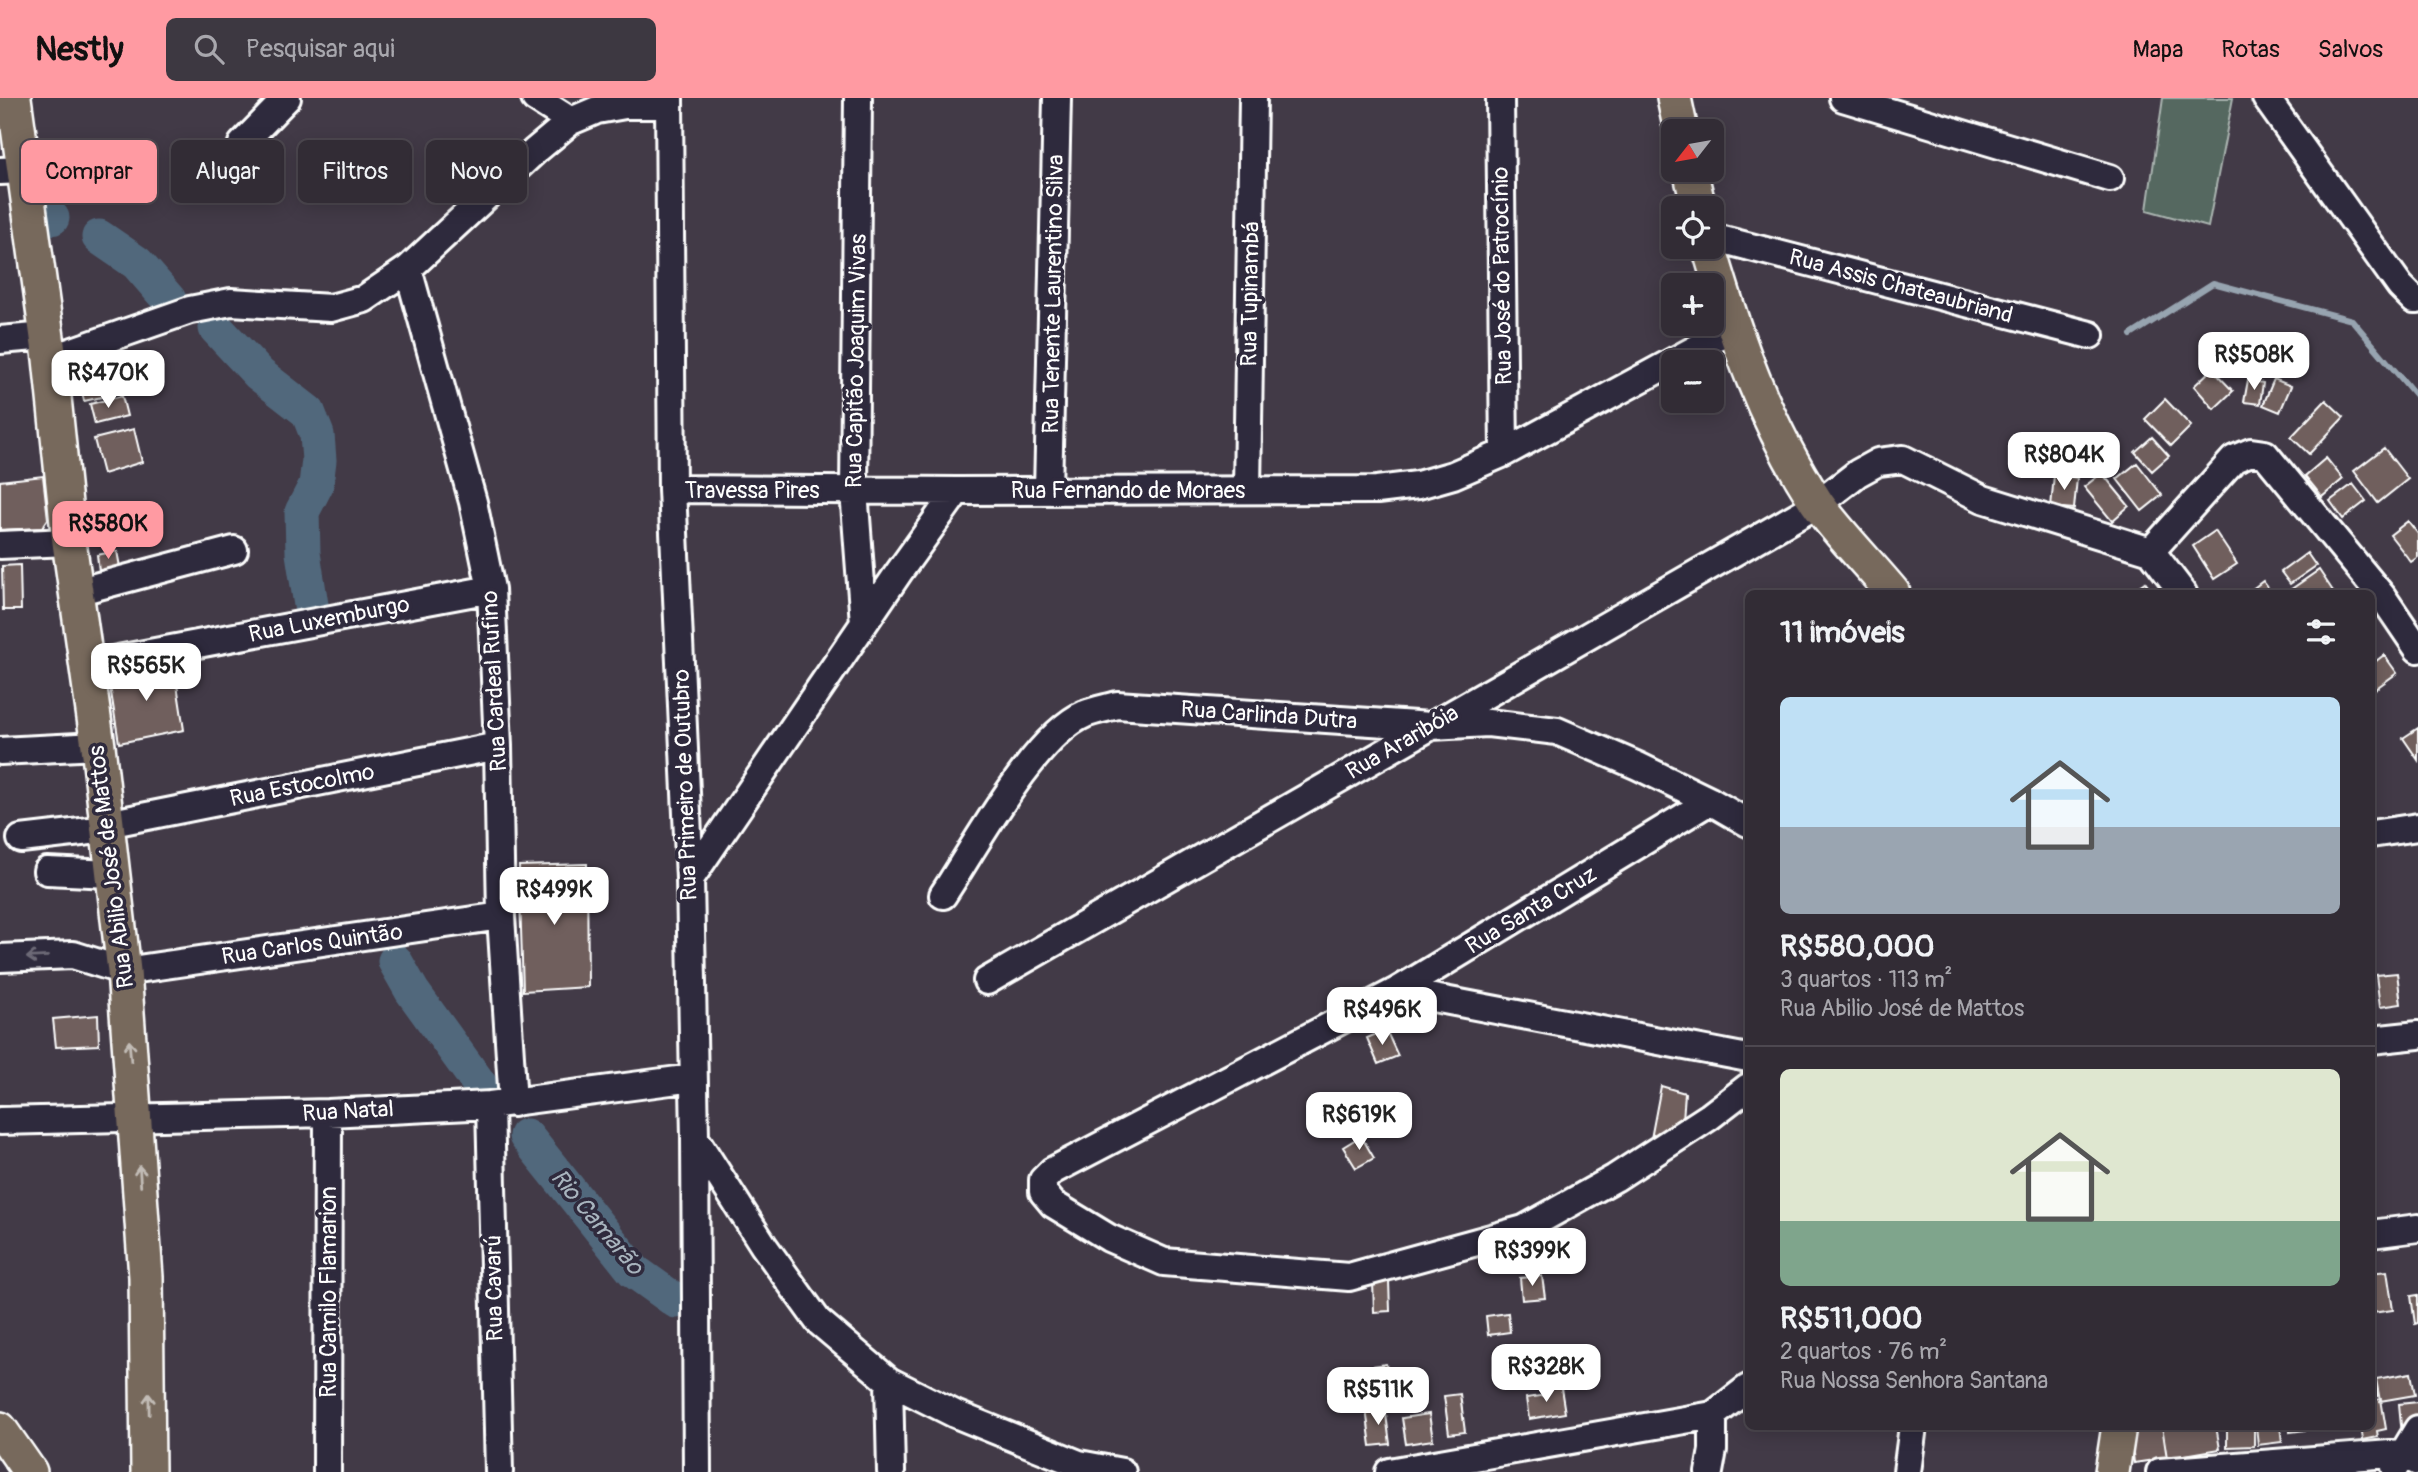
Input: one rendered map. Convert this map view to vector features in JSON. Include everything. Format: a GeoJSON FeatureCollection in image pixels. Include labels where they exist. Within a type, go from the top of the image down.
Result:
{"type":"FeatureCollection","features":[{"type":"Feature","properties":{"kind":"main road"},"geometry":{"type":"LineString","coordinates":[[1674,98],[1678,119]]}},
{"type":"Feature","properties":{"kind":"main road","name":"Rua Abilio José de Mattos"},"geometry":{"type":"LineString","coordinates":[[17,101],[12,171],[49,347],[69,542],[124,971],[146,1277],[148,1472]]}},
{"type":"Feature","properties":{"kind":"main road"},"geometry":{"type":"LineString","coordinates":[[1713,259],[1733,329],[1768,413],[1818,504],[1890,590]]}},
{"type":"Feature","properties":{"kind":"main road"},"geometry":{"type":"LineString","coordinates":[[0,1429],[30,1472]]}},
{"type":"Feature","properties":{"kind":"main road"},"geometry":{"type":"LineString","coordinates":[[2112,1472],[2118,1430]]}},
{"type":"Feature","properties":{"kind":"street"},"geometry":{"type":"LineString","coordinates":[[246,140],[287,98]]}},
{"type":"Feature","properties":{"kind":"street"},"geometry":{"type":"LineString","coordinates":[[536,98],[572,121]]}},
{"type":"Feature","properties":{"kind":"street","name":"Rua Capitão Joaquim Vivas"},"geometry":{"type":"LineString","coordinates":[[858,98],[854,491],[864,623]]}},
{"type":"Feature","properties":{"kind":"street","name":"Rua Tenente Laurentino Silva"},"geometry":{"type":"LineString","coordinates":[[1048,491],[1057,98]]}},
{"type":"Feature","properties":{"kind":"street","name":"Rua Tupinambá"},"geometry":{"type":"LineString","coordinates":[[1247,490],[1253,98]]}},
{"type":"Feature","properties":{"kind":"street","name":"Rua José do Patrocínio"},"geometry":{"type":"LineString","coordinates":[[1500,98],[1504,453]]}},
{"type":"Feature","properties":{"kind":"street"},"geometry":{"type":"LineString","coordinates":[[1843,98],[2110,178]]}},
{"type":"Feature","properties":{"kind":"street"},"geometry":{"type":"LineString","coordinates":[[2266,98],[2400,286],[2414,300],[2418,300]]}},
{"type":"Feature","properties":{"kind":"street"},"geometry":{"type":"LineString","coordinates":[[0,340],[49,347],[231,302],[331,308],[365,299],[408,269],[572,121],[597,110],[669,102]]}},
{"type":"Feature","properties":{"kind":"street","name":"Rua Primeiro de Outubro"},"geometry":{"type":"LineString","coordinates":[[669,102],[672,489],[690,879],[697,1472]]}},
{"type":"Feature","properties":{"kind":"street","name":"Rua Assis Chateaubriand"},"geometry":{"type":"LineString","coordinates":[[1724,239],[2090,335]]}},
{"type":"Feature","properties":{"kind":"street","name":"Rua Cardeal Rufino"},"geometry":{"type":"LineString","coordinates":[[408,269],[473,502],[491,589],[498,746],[501,1104]]}},
{"type":"Feature","properties":{"kind":"street","name":"Rua Fernando de Moraes"},"geometry":{"type":"LineString","coordinates":[[957,491],[1377,489],[1418,485],[1453,475],[1504,453],[1733,329]]}},
{"type":"Feature","properties":{"kind":"street"},"geometry":{"type":"LineString","coordinates":[[2181,590],[2151,551],[2234,459],[2250,452],[2265,454],[2382,596],[2418,649]]}},
{"type":"Feature","properties":{"kind":"street","name":"Rua Araribóia"},"geometry":{"type":"LineString","coordinates":[[986,981],[1818,504],[1858,473],[1878,462],[1903,460],[1983,499],[2151,551]]}},
{"type":"Feature","properties":{"kind":"street","name":"Travessa Pires"},"geometry":{"type":"LineString","coordinates":[[672,489],[957,491]]}},
{"type":"Feature","properties":{"kind":"street"},"geometry":{"type":"LineString","coordinates":[[690,879],[957,491]]}},
{"type":"Feature","properties":{"kind":"street"},"geometry":{"type":"LineString","coordinates":[[0,545],[69,542]]}},
{"type":"Feature","properties":{"kind":"street"},"geometry":{"type":"LineString","coordinates":[[76,592],[233,550]]}},
{"type":"Feature","properties":{"kind":"street","name":"Rua Luxemburgo"},"geometry":{"type":"LineString","coordinates":[[86,665],[491,589]]}},
{"type":"Feature","properties":{"kind":"street","name":"Rua Carlinda Dutra"},"geometry":{"type":"LineString","coordinates":[[943,895],[1025,769],[1052,737],[1084,714],[1117,705],[1431,726],[1488,723],[1558,731],[1638,766],[1745,821]]}},
{"type":"Feature","properties":{"kind":"street"},"geometry":{"type":"LineString","coordinates":[[0,751],[97,746]]}},
{"type":"Feature","properties":{"kind":"street","name":"Rua Estocolmo"},"geometry":{"type":"LineString","coordinates":[[21,839],[107,827],[498,746]]}},
{"type":"Feature","properties":{"kind":"street","name":"Rua Santa Cruz"},"geometry":{"type":"LineString","coordinates":[[1710,801],[1397,991],[1052,1171],[1044,1180],[1044,1192],[1053,1204],[1109,1238],[1164,1262],[1349,1277],[1524,1229],[1615,1178],[1709,1117],[1745,1089]]}},
{"type":"Feature","properties":{"kind":"street"},"geometry":{"type":"LineString","coordinates":[[2375,833],[2418,827]]}},
{"type":"Feature","properties":{"kind":"street"},"geometry":{"type":"LineString","coordinates":[[47,871],[111,874]]}},
{"type":"Feature","properties":{"kind":"street"},"geometry":{"type":"LineString","coordinates":[[0,958],[73,955],[92,948],[101,941],[116,916]]}},
{"type":"Feature","properties":{"kind":"street","name":"Rua Carlos Quintão"},"geometry":{"type":"LineString","coordinates":[[124,971],[501,916]]}},
{"type":"Feature","properties":{"kind":"street"},"geometry":{"type":"LineString","coordinates":[[73,955],[124,971]]}},
{"type":"Feature","properties":{"kind":"street"},"geometry":{"type":"LineString","coordinates":[[1397,991],[1745,1057]]}},
{"type":"Feature","properties":{"kind":"street"},"geometry":{"type":"LineString","coordinates":[[2375,1040],[2418,1035]]}},
{"type":"Feature","properties":{"kind":"street","name":"Rua Natal"},"geometry":{"type":"LineString","coordinates":[[0,1121],[328,1113],[501,1104],[693,1078]]}},
{"type":"Feature","properties":{"kind":"street","name":"Rua Cavarú"},"geometry":{"type":"LineString","coordinates":[[499,1472],[501,1104]]}},
{"type":"Feature","properties":{"kind":"street","name":"Rua Camilo Flamarion"},"geometry":{"type":"LineString","coordinates":[[327,1472],[328,1113]]}},
{"type":"Feature","properties":{"kind":"street"},"geometry":{"type":"LineString","coordinates":[[695,1138],[764,1246],[818,1321],[890,1381],[955,1414],[1079,1464],[1122,1472]]}},
{"type":"Feature","properties":{"kind":"street"},"geometry":{"type":"LineString","coordinates":[[2375,1233],[2418,1228]]}},
{"type":"Feature","properties":{"kind":"street"},"geometry":{"type":"LineString","coordinates":[[890,1381],[891,1472]]}},
{"type":"Feature","properties":{"kind":"street"},"geometry":{"type":"LineString","coordinates":[[1389,1472],[1713,1415],[1745,1390]]}},
{"type":"Feature","properties":{"kind":"street"},"geometry":{"type":"LineString","coordinates":[[1709,1472],[1713,1450],[1713,1415]]}},
{"type":"Feature","properties":{"kind":"street"},"geometry":{"type":"LineString","coordinates":[[2160,1472],[2404,1462],[2418,1429]]}},
{"type":"Feature","properties":{"kind":"street"},"geometry":{"type":"LineString","coordinates":[[1907,1472],[1912,1430]]}},
{"type":"Feature","properties":{"kind":"green space"},"geometry":{"type":"Polygon","coordinates":[[[2163,98],[2233,98],[2208,227],[2147,210],[2163,98]]]}},
{"type":"Feature","properties":{"kind":"building"},"geometry":{"type":"Polygon","coordinates":[[[94,364],[99,376],[80,383],[82,368],[94,364]]]}},
{"type":"Feature","properties":{"kind":"building"},"geometry":{"type":"Polygon","coordinates":[[[2212,369],[2233,391],[2214,409],[2194,386],[2212,369]]]}},
{"type":"Feature","properties":{"kind":"building"},"geometry":{"type":"Polygon","coordinates":[[[99,376],[106,396],[84,401],[80,383],[99,376]]]}},
{"type":"Feature","properties":{"kind":"building"},"geometry":{"type":"Polygon","coordinates":[[[2274,379],[2291,386],[2280,412],[2263,405],[2274,379]]]}},
{"type":"Feature","properties":{"kind":"building"},"geometry":{"type":"Polygon","coordinates":[[[2248,380],[2263,383],[2260,404],[2244,402],[2248,380]]]}},
{"type":"Feature","properties":{"kind":"building"},"geometry":{"type":"Polygon","coordinates":[[[122,396],[127,416],[95,424],[90,404],[122,396]]]}},
{"type":"Feature","properties":{"kind":"building"},"geometry":{"type":"Polygon","coordinates":[[[2165,399],[2191,426],[2171,446],[2145,419],[2165,399]]]}},
{"type":"Feature","properties":{"kind":"building"},"geometry":{"type":"Polygon","coordinates":[[[2326,400],[2344,417],[2309,454],[2291,437],[2326,400]]]}},
{"type":"Feature","properties":{"kind":"building"},"geometry":{"type":"Polygon","coordinates":[[[134,429],[142,462],[103,474],[94,439],[134,429]]]}},
{"type":"Feature","properties":{"kind":"building"},"geometry":{"type":"Polygon","coordinates":[[[2152,437],[2169,456],[2152,471],[2135,452],[2152,437]]]}},
{"type":"Feature","properties":{"kind":"building"},"geometry":{"type":"Polygon","coordinates":[[[2384,448],[2408,479],[2378,503],[2354,471],[2384,448]]]}},
{"type":"Feature","properties":{"kind":"building"},"geometry":{"type":"Polygon","coordinates":[[[2326,458],[2343,479],[2322,497],[2305,476],[2326,458]]]}},
{"type":"Feature","properties":{"kind":"building"},"geometry":{"type":"Polygon","coordinates":[[[2137,463],[2162,495],[2142,511],[2117,479],[2137,463]]]}},
{"type":"Feature","properties":{"kind":"building"},"geometry":{"type":"Polygon","coordinates":[[[2102,473],[2129,506],[2112,521],[2084,487],[2102,473]]]}},
{"type":"Feature","properties":{"kind":"building"},"geometry":{"type":"Polygon","coordinates":[[[2054,475],[2077,478],[2074,509],[2051,507],[2054,475]]]}},
{"type":"Feature","properties":{"kind":"building"},"geometry":{"type":"Polygon","coordinates":[[[43,476],[48,519],[42,528],[0,530],[0,481],[43,476]]]}},
{"type":"Feature","properties":{"kind":"building"},"geometry":{"type":"Polygon","coordinates":[[[2353,484],[2366,501],[2343,519],[2330,501],[2353,484]]]}},
{"type":"Feature","properties":{"kind":"building"},"geometry":{"type":"Polygon","coordinates":[[[2408,521],[2418,534],[2418,557],[2411,562],[2390,535],[2408,521]]]}},
{"type":"Feature","properties":{"kind":"building"},"geometry":{"type":"Polygon","coordinates":[[[2215,531],[2237,564],[2214,579],[2193,546],[2215,531]]]}},
{"type":"Feature","properties":{"kind":"building"},"geometry":{"type":"Polygon","coordinates":[[[117,551],[120,567],[99,571],[97,555],[117,551]]]}},
{"type":"Feature","properties":{"kind":"building"},"geometry":{"type":"Polygon","coordinates":[[[2307,553],[2316,566],[2290,584],[2281,572],[2307,553]]]}},
{"type":"Feature","properties":{"kind":"building"},"geometry":{"type":"Polygon","coordinates":[[[20,565],[21,610],[3,610],[2,566],[20,565]]]}},
{"type":"Feature","properties":{"kind":"building"},"geometry":{"type":"Polygon","coordinates":[[[2319,570],[2332,590],[2290,590],[2319,570]]]}},
{"type":"Feature","properties":{"kind":"building"},"geometry":{"type":"Polygon","coordinates":[[[2263,581],[2270,590],[2251,590],[2263,581]]]}},
{"type":"Feature","properties":{"kind":"building"},"geometry":{"type":"Polygon","coordinates":[[[2145,582],[2151,590],[2133,590],[2145,582]]]}},
{"type":"Feature","properties":{"kind":"building"},"geometry":{"type":"Polygon","coordinates":[[[2384,655],[2397,673],[2375,689],[2375,662],[2384,655]]]}},
{"type":"Feature","properties":{"kind":"building"},"geometry":{"type":"Polygon","coordinates":[[[174,665],[184,730],[119,743],[110,686],[112,678],[119,673],[174,665]]]}},
{"type":"Feature","properties":{"kind":"building"},"geometry":{"type":"Polygon","coordinates":[[[2418,728],[2418,760],[2403,738],[2418,728]]]}},
{"type":"Feature","properties":{"kind":"building"},"geometry":{"type":"Polygon","coordinates":[[[587,864],[588,987],[523,991],[519,866],[587,864]]]}},
{"type":"Feature","properties":{"kind":"building"},"geometry":{"type":"Polygon","coordinates":[[[2397,973],[2401,1004],[2380,1007],[2376,975],[2397,973]]]}},
{"type":"Feature","properties":{"kind":"building"},"geometry":{"type":"Polygon","coordinates":[[[98,1015],[99,1045],[56,1047],[53,1019],[98,1015]]]}},
{"type":"Feature","properties":{"kind":"building"},"geometry":{"type":"Polygon","coordinates":[[[1386,1030],[1398,1056],[1378,1064],[1367,1038],[1386,1030]]]}},
{"type":"Feature","properties":{"kind":"building"},"geometry":{"type":"Polygon","coordinates":[[[1661,1086],[1685,1093],[1683,1120],[1650,1144],[1661,1086]]]}},
{"type":"Feature","properties":{"kind":"building"},"geometry":{"type":"Polygon","coordinates":[[[1361,1136],[1374,1158],[1356,1168],[1343,1147],[1361,1136]]]}},
{"type":"Feature","properties":{"kind":"building"},"geometry":{"type":"Polygon","coordinates":[[[2387,1271],[2393,1310],[2375,1313],[2375,1272],[2387,1271]]]}},
{"type":"Feature","properties":{"kind":"building"},"geometry":{"type":"Polygon","coordinates":[[[1542,1276],[1545,1298],[1522,1300],[1520,1278],[1542,1276]]]}},
{"type":"Feature","properties":{"kind":"building"},"geometry":{"type":"Polygon","coordinates":[[[1373,1281],[1389,1281],[1390,1311],[1374,1312],[1373,1281]]]}},
{"type":"Feature","properties":{"kind":"building"},"geometry":{"type":"Polygon","coordinates":[[[2418,1295],[2418,1323],[2415,1324],[2411,1296],[2418,1295]]]}},
{"type":"Feature","properties":{"kind":"building"},"geometry":{"type":"Polygon","coordinates":[[[1508,1313],[1510,1332],[1488,1335],[1486,1316],[1508,1313]]]}},
{"type":"Feature","properties":{"kind":"building"},"geometry":{"type":"Polygon","coordinates":[[[1386,1364],[1390,1386],[1360,1390],[1357,1368],[1386,1364]]]}},
{"type":"Feature","properties":{"kind":"building"},"geometry":{"type":"Polygon","coordinates":[[[2411,1373],[2415,1395],[2380,1401],[2376,1379],[2411,1373]]]}},
{"type":"Feature","properties":{"kind":"building"},"geometry":{"type":"Polygon","coordinates":[[[1552,1386],[1561,1388],[1565,1413],[1529,1419],[1526,1398],[1547,1395],[1552,1386]]]}},
{"type":"Feature","properties":{"kind":"building"},"geometry":{"type":"Polygon","coordinates":[[[1460,1394],[1465,1432],[1449,1434],[1444,1396],[1460,1394]]]}},
{"type":"Feature","properties":{"kind":"building"},"geometry":{"type":"Polygon","coordinates":[[[2381,1399],[2386,1429],[2377,1431],[2378,1437],[2363,1440],[2362,1430],[2375,1430],[2375,1400],[2381,1399]]]}},
{"type":"Feature","properties":{"kind":"building"},"geometry":{"type":"Polygon","coordinates":[[[2418,1402],[2418,1433],[2402,1435],[2399,1404],[2418,1402]]]}},
{"type":"Feature","properties":{"kind":"building"},"geometry":{"type":"Polygon","coordinates":[[[1385,1407],[1390,1444],[1371,1446],[1366,1409],[1385,1407]]]}},
{"type":"Feature","properties":{"kind":"building"},"geometry":{"type":"Polygon","coordinates":[[[1429,1414],[1433,1440],[1406,1444],[1402,1418],[1429,1414]]]}},
{"type":"Feature","properties":{"kind":"building"},"geometry":{"type":"Polygon","coordinates":[[[2130,1430],[2163,1430],[2167,1458],[2134,1463],[2130,1430]]]}},
{"type":"Feature","properties":{"kind":"building"},"geometry":{"type":"Polygon","coordinates":[[[2163,1430],[2217,1430],[2220,1449],[2167,1458],[2163,1430]]]}},
{"type":"Feature","properties":{"kind":"building"},"geometry":{"type":"Polygon","coordinates":[[[2227,1430],[2254,1430],[2254,1446],[2227,1447],[2227,1430]]]}},
{"type":"Feature","properties":{"kind":"building"},"geometry":{"type":"Polygon","coordinates":[[[2256,1430],[2280,1430],[2282,1442],[2258,1445],[2256,1430]]]}},
{"type":"Feature","properties":{"kind":"waterway","name":"Rio Camarão"},"geometry":{"type":"LineString","coordinates":[[37,212],[52,218]]}},
{"type":"Feature","properties":{"kind":"waterway","name":"Rio Camarão"},"geometry":{"type":"LineString","coordinates":[[99,237],[137,263],[169,300]]}},
{"type":"Feature","properties":{"kind":"waterway"},"geometry":{"type":"LineString","coordinates":[[2131,335],[2213,283],[2352,320],[2418,398]]}},
{"type":"Feature","properties":{"kind":"waterway","name":"Rio Camarão"},"geometry":{"type":"LineString","coordinates":[[216,328],[259,374],[308,412],[317,435],[319,460],[316,485],[302,512],[303,553],[311,605]]}},
{"type":"Feature","properties":{"kind":"waterway","name":"Rio Camarão"},"geometry":{"type":"LineString","coordinates":[[395,961],[412,991],[480,1085]]}},
{"type":"Feature","properties":{"kind":"waterway","name":"Rio Camarão"},"geometry":{"type":"LineString","coordinates":[[526,1136],[634,1271],[676,1301]]}}]}
